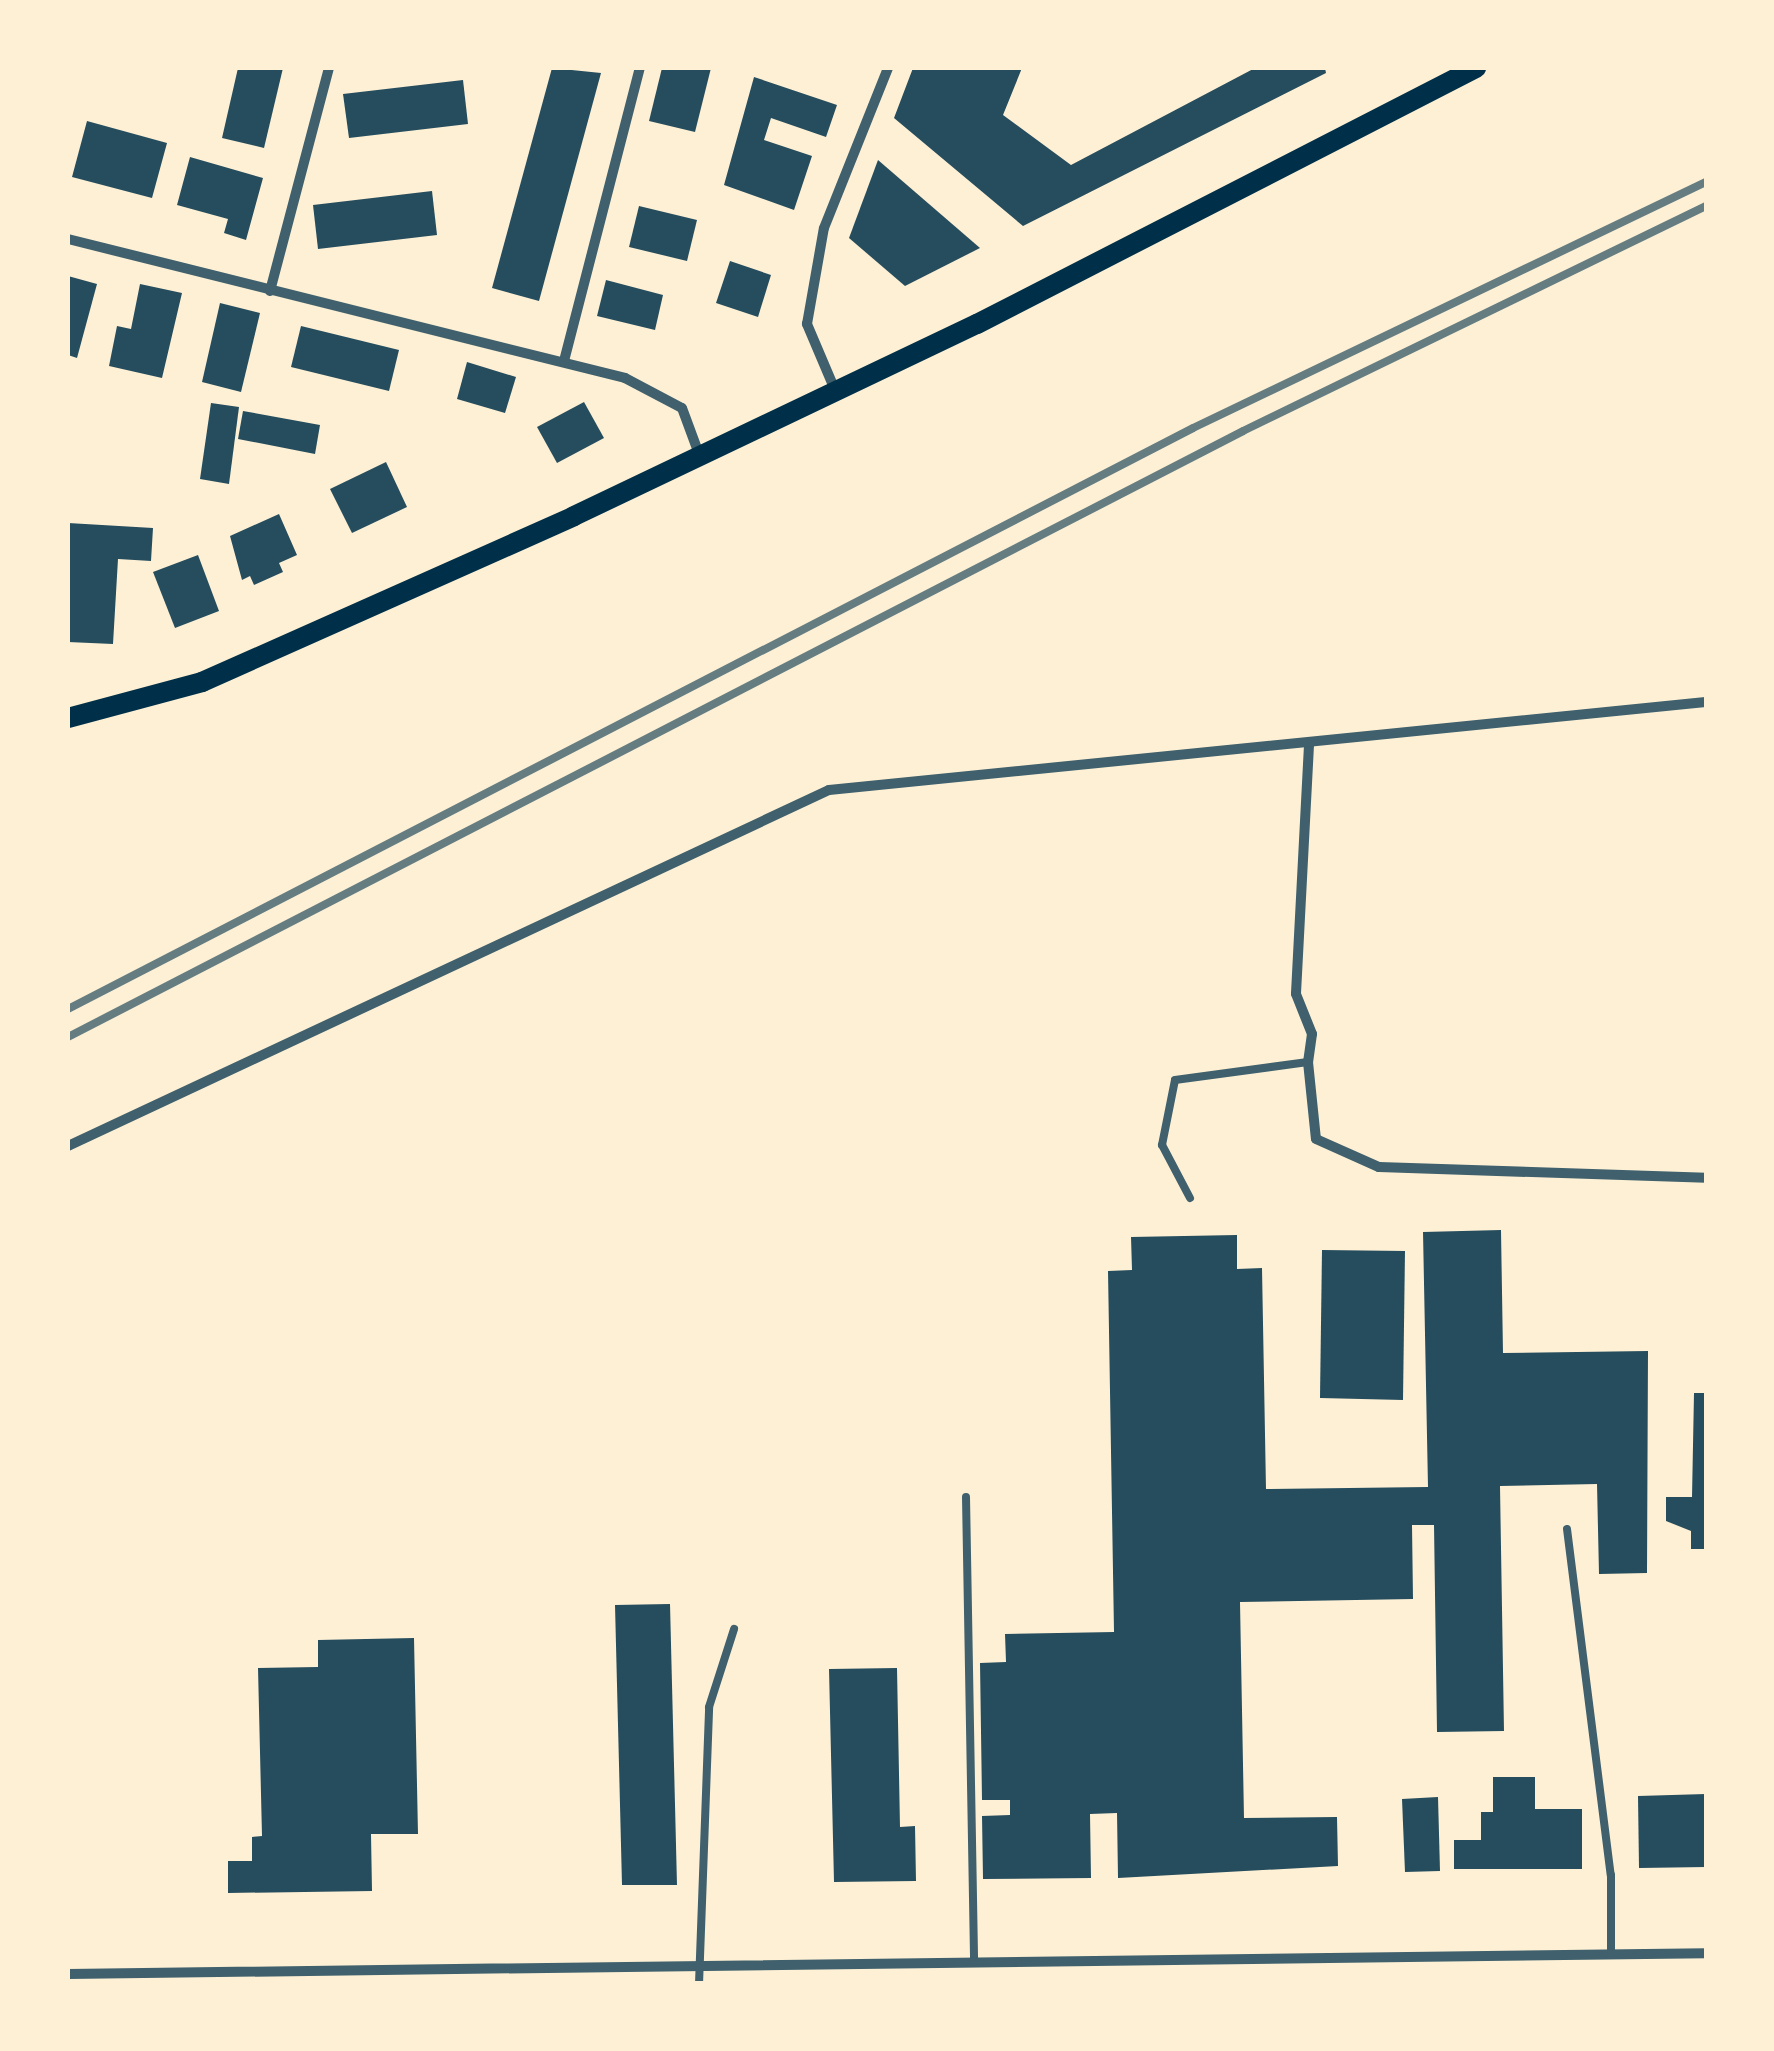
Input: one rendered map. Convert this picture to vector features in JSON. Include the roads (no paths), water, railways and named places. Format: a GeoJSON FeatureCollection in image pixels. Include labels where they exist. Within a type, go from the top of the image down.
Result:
{"type":"FeatureCollection","features":[{"type":"Feature","properties":{"kind":"main road"},"geometry":{"type":"LineString","coordinates":[[68,718],[202,682],[699,454],[835,390],[1476,68]]}},
{"type":"Feature","properties":{"kind":"street"},"geometry":{"type":"LineString","coordinates":[[270,290],[329,68]]}},
{"type":"Feature","properties":{"kind":"street"},"geometry":{"type":"LineString","coordinates":[[564,360],[640,68]]}},
{"type":"Feature","properties":{"kind":"street"},"geometry":{"type":"LineString","coordinates":[[835,390],[807,324],[824,228],[888,68]]}},
{"type":"Feature","properties":{"kind":"street"},"geometry":{"type":"LineString","coordinates":[[68,239],[626,378],[682,408],[699,454]]}},
{"type":"Feature","properties":{"kind":"street"},"geometry":{"type":"LineString","coordinates":[[68,1146],[830,790],[1308,745],[1706,702]]}},
{"type":"Feature","properties":{"kind":"street"},"geometry":{"type":"LineString","coordinates":[[1308,745],[1296,994],[1312,1034],[1308,1062],[1316,1139],[1379,1167],[1706,1178]]}},
{"type":"Feature","properties":{"kind":"street"},"geometry":{"type":"LineString","coordinates":[[68,1974],[1706,1952]]}},
{"type":"Feature","properties":{"kind":"lane"},"geometry":{"type":"LineString","coordinates":[[1190,1198],[1162,1146],[1175,1080],[1308,1062]]}},
{"type":"Feature","properties":{"kind":"lane"},"geometry":{"type":"LineString","coordinates":[[966,1497],[974,1964]]}},
{"type":"Feature","properties":{"kind":"lane"},"geometry":{"type":"LineString","coordinates":[[1567,1529],[1611,1875],[1612,1954]]}},
{"type":"Feature","properties":{"kind":"lane"},"geometry":{"type":"LineString","coordinates":[[698,1984],[710,1707],[734,1629]]}},
{"type":"Feature","properties":{"kind":"railway"},"geometry":{"type":"LineString","coordinates":[[68,1009],[1193,428],[1706,182]]}},
{"type":"Feature","properties":{"kind":"railway"},"geometry":{"type":"LineString","coordinates":[[68,1037],[1243,431],[1706,206]]}}]}
